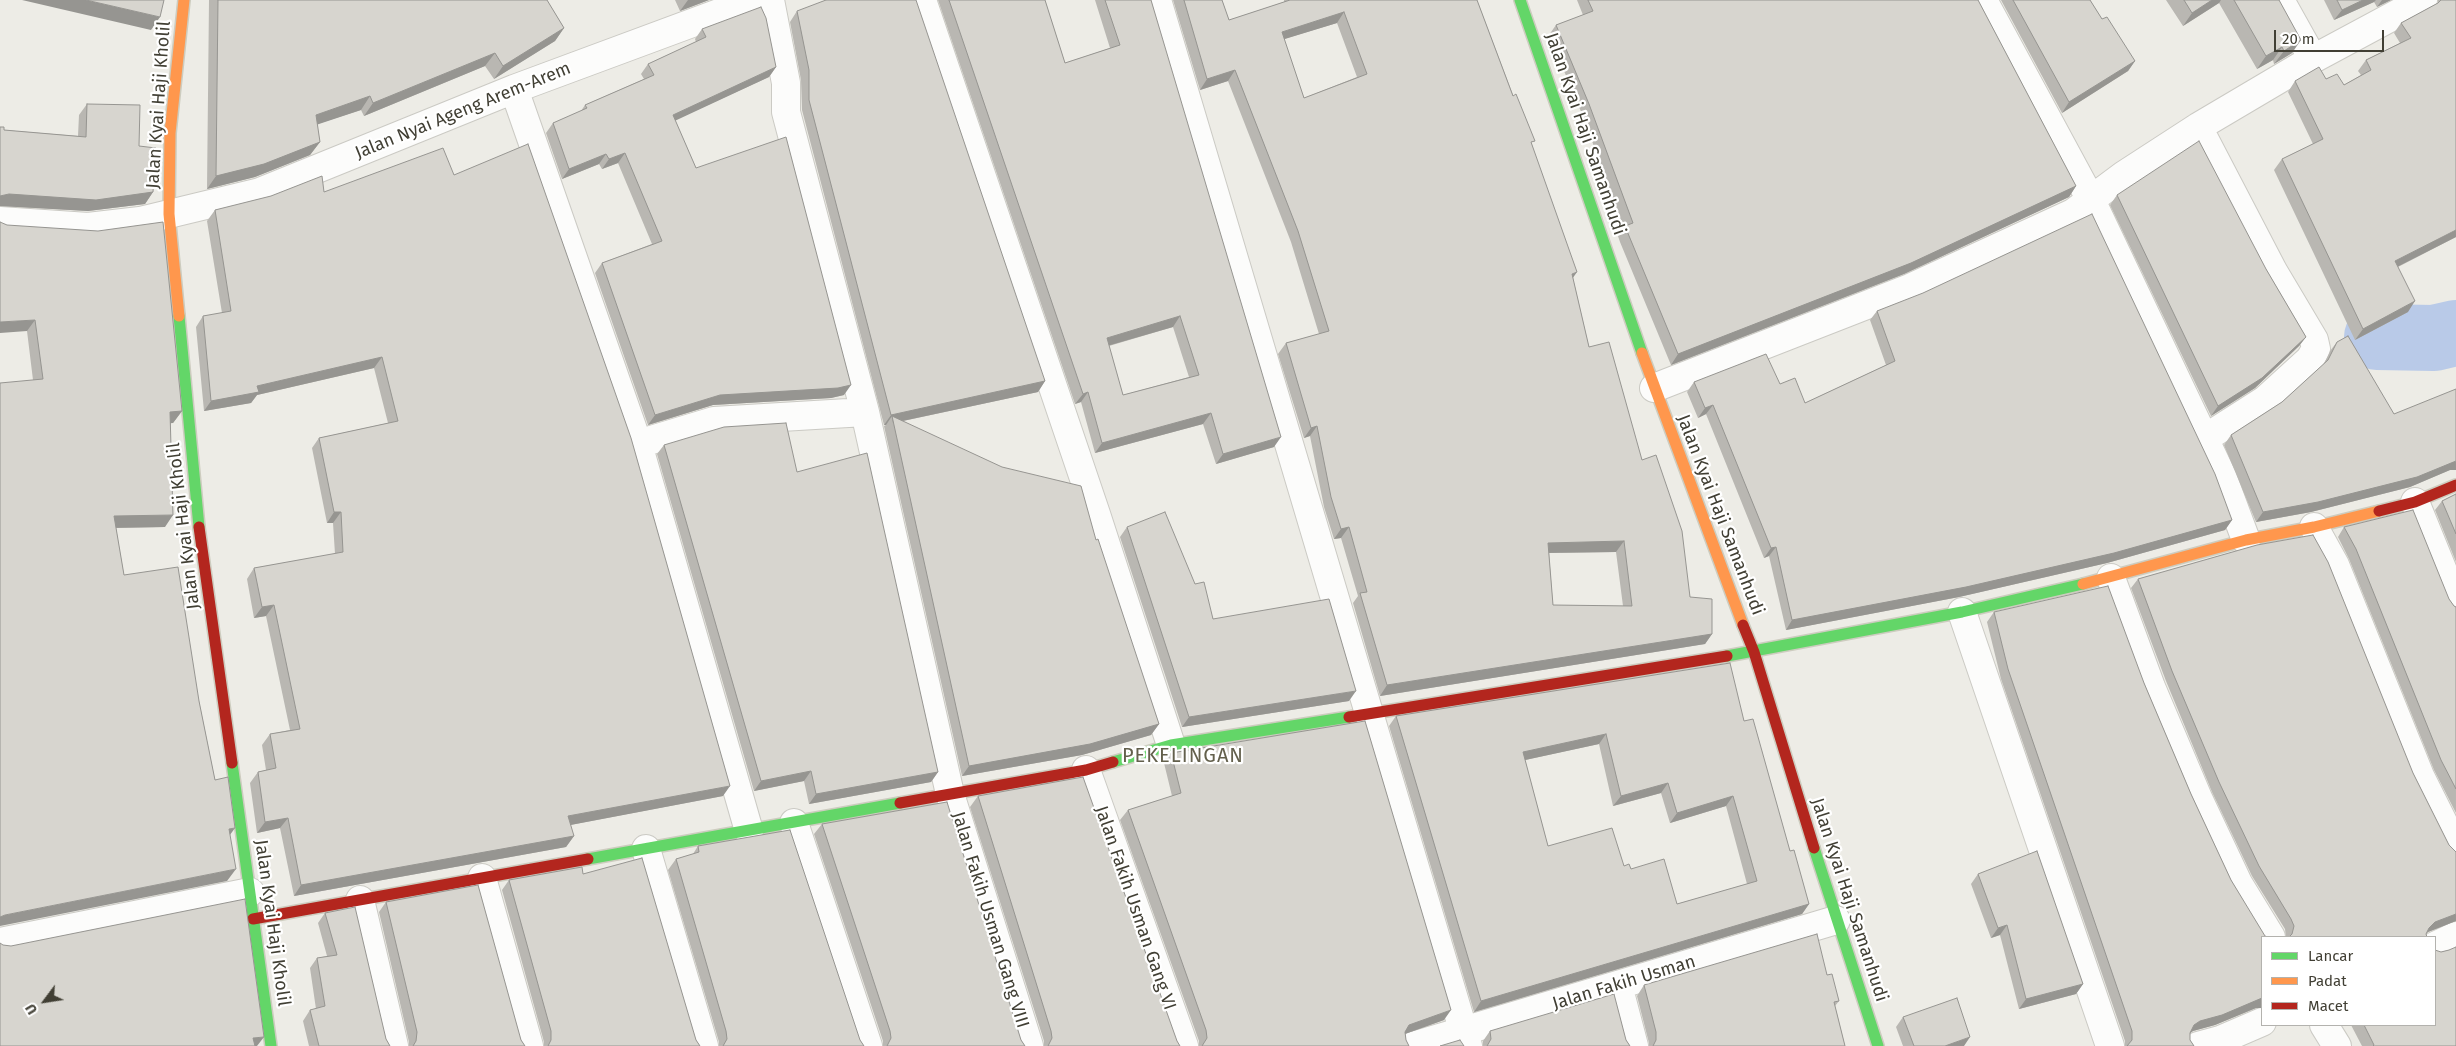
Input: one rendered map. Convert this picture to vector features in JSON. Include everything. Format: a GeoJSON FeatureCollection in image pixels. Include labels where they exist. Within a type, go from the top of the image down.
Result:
{"type":"FeatureCollection","features":[{"type":"Feature","properties":{"kind":"street","name":"Jalan Kyai Haji Kholil"},"geometry":{"type":"LineString","coordinates":[[184,0],[170,133],[169,214],[199,524],[271,1046]]}},
{"type":"Feature","properties":{"kind":"street","name":"Jalan Nyai Ageng Arem-Arem"},"geometry":{"type":"LineString","coordinates":[[0,221],[88,227],[140,221],[260,192],[514,89],[754,0]]}},
{"type":"Feature","properties":{"kind":"street","name":"Jalan Fakih Usman Gang VIII"},"geometry":{"type":"LineString","coordinates":[[770,0],[786,83],[786,112],[864,412],[950,794],[1029,1046]]}},
{"type":"Feature","properties":{"kind":"street"},"geometry":{"type":"LineString","coordinates":[[922,0],[1099,523],[1171,745]]}},
{"type":"Feature","properties":{"kind":"street"},"geometry":{"type":"LineString","coordinates":[[1157,0],[1466,1038]]}},
{"type":"Feature","properties":{"kind":"street","name":"Jalan Kyai Haji Samanhudi"},"geometry":{"type":"LineString","coordinates":[[1520,0],[1654,388],[1736,610],[1754,652],[1836,920],[1878,1046]]}},
{"type":"Feature","properties":{"kind":"street"},"geometry":{"type":"LineString","coordinates":[[1983,0],[2091,200],[2223,478],[2246,540]]}},
{"type":"Feature","properties":{"kind":"street"},"geometry":{"type":"LineString","coordinates":[[2280,0],[2313,59]]}},
{"type":"Feature","properties":{"kind":"street"},"geometry":{"type":"LineString","coordinates":[[1654,388],[1910,288],[2073,212],[2124,175],[2198,127],[2313,59],[2423,0]]}},
{"type":"Feature","properties":{"kind":"street"},"geometry":{"type":"LineString","coordinates":[[514,89],[638,444],[749,831]]}},
{"type":"Feature","properties":{"kind":"street"},"geometry":{"type":"LineString","coordinates":[[2198,127],[2273,271],[2314,340],[2316,349],[2310,359],[2265,400],[2204,439]]}},
{"type":"Feature","properties":{"kind":"street"},"geometry":{"type":"LineString","coordinates":[[638,444],[714,421],[864,412]]}},
{"type":"Feature","properties":{"kind":"street"},"geometry":{"type":"LineString","coordinates":[[253,919],[1086,770],[1171,745],[1370,715],[1754,652],[1962,612],[2110,578],[2246,540],[2314,527],[2414,502],[2456,485]]}},
{"type":"Feature","properties":{"kind":"street"},"geometry":{"type":"LineString","coordinates":[[2414,502],[2456,603]]}},
{"type":"Feature","properties":{"kind":"street"},"geometry":{"type":"LineString","coordinates":[[2314,527],[2335,565],[2420,776],[2456,848]]}},
{"type":"Feature","properties":{"kind":"street"},"geometry":{"type":"LineString","coordinates":[[2110,578],[2151,687],[2198,798],[2238,883],[2270,936]]}},
{"type":"Feature","properties":{"kind":"street"},"geometry":{"type":"LineString","coordinates":[[1962,612],[2110,1046]]}},
{"type":"Feature","properties":{"kind":"street","name":"Jalan Fakih Usman Gang VI"},"geometry":{"type":"LineString","coordinates":[[1086,770],[1184,1046]]}},
{"type":"Feature","properties":{"kind":"street"},"geometry":{"type":"LineString","coordinates":[[794,823],[868,1046]]}},
{"type":"Feature","properties":{"kind":"street"},"geometry":{"type":"LineString","coordinates":[[646,849],[704,1046]]}},
{"type":"Feature","properties":{"kind":"street"},"geometry":{"type":"LineString","coordinates":[[482,878],[529,1046]]}},
{"type":"Feature","properties":{"kind":"street"},"geometry":{"type":"LineString","coordinates":[[0,942],[250,892]]}},
{"type":"Feature","properties":{"kind":"street"},"geometry":{"type":"LineString","coordinates":[[360,900],[394,1046]]}},
{"type":"Feature","properties":{"kind":"street","name":"Jalan Fakih Usman"},"geometry":{"type":"LineString","coordinates":[[1413,1046],[1466,1038],[1618,985],[1836,920]]}},
{"type":"Feature","properties":{"kind":"street"},"geometry":{"type":"LineString","coordinates":[[2436,946],[2456,936]]}},
{"type":"Feature","properties":{"kind":"street"},"geometry":{"type":"LineString","coordinates":[[1618,985],[1634,1046]]}},
{"type":"Feature","properties":{"kind":"street"},"geometry":{"type":"LineString","coordinates":[[2213,1044],[2261,1022]]}},
{"type":"Feature","properties":{"kind":"street"},"geometry":{"type":"LineString","coordinates":[[2325,1026],[2337,1046]]}},
{"type":"Feature","properties":{"kind":"building"},"geometry":{"type":"Polygon","coordinates":[[[86,0],[164,0],[160,17],[86,0]]]}},
{"type":"Feature","properties":{"kind":"building"},"geometry":{"type":"Polygon","coordinates":[[[218,0],[547,0],[564,28],[503,66],[495,53],[373,103],[370,96],[316,115],[320,142],[264,164],[216,176],[218,0]]]}},
{"type":"Feature","properties":{"kind":"building"},"geometry":{"type":"Polygon","coordinates":[[[826,0],[916,0],[1045,381],[891,415],[809,100],[809,70],[797,11],[826,0]]]}},
{"type":"Feature","properties":{"kind":"building"},"geometry":{"type":"Polygon","coordinates":[[[949,0],[1045,0],[1065,63],[1120,45],[1105,0],[1151,0],[1281,437],[1223,454],[1211,413],[1102,443],[1088,392],[1083,394],[949,0]],[[1180,316],[1107,338],[1123,395],[1199,375],[1180,316]]]}},
{"type":"Feature","properties":{"kind":"building"},"geometry":{"type":"Polygon","coordinates":[[[1184,0],[1222,0],[1229,20],[1290,0],[1477,0],[1513,96],[1516,94],[1535,141],[1531,142],[1577,272],[1572,274],[1589,347],[1609,342],[1642,460],[1656,455],[1682,531],[1690,597],[1712,599],[1712,634],[1387,685],[1360,593],[1367,592],[1349,527],[1341,529],[1331,497],[1317,426],[1311,428],[1286,343],[1329,331],[1298,231],[1235,70],[1207,79],[1184,0]],[[1344,12],[1282,32],[1304,98],[1367,74],[1344,12]],[[1624,541],[1548,543],[1553,605],[1632,606],[1624,541]]]}},
{"type":"Feature","properties":{"kind":"building"},"geometry":{"type":"Polygon","coordinates":[[[1588,0],[1978,0],[2076,186],[1911,263],[1678,354],[1625,226],[1633,223],[1589,104],[1556,25],[1593,11],[1588,0]]]}},
{"type":"Feature","properties":{"kind":"building"},"geometry":{"type":"Polygon","coordinates":[[[2013,0],[2090,0],[2102,19],[2107,17],[2135,61],[2069,102],[2013,0]]]}},
{"type":"Feature","properties":{"kind":"building"},"geometry":{"type":"Polygon","coordinates":[[[2184,0],[2212,0],[2192,13],[2184,0]]]}},
{"type":"Feature","properties":{"kind":"building"},"geometry":{"type":"Polygon","coordinates":[[[2234,0],[2279,0],[2301,40],[2284,51],[2282,47],[2266,56],[2234,0]]]}},
{"type":"Feature","properties":{"kind":"building"},"geometry":{"type":"Polygon","coordinates":[[[2337,0],[2363,0],[2342,10],[2337,0]]]}},
{"type":"Feature","properties":{"kind":"building"},"geometry":{"type":"Polygon","coordinates":[[[2441,0],[2456,0],[2456,230],[2395,261],[2415,301],[2363,329],[2282,159],[2323,139],[2295,81],[2319,67],[2326,79],[2337,74],[2344,85],[2371,70],[2366,60],[2411,38],[2401,23],[2441,0]]]}},
{"type":"Feature","properties":{"kind":"building"},"geometry":{"type":"Polygon","coordinates":[[[761,7],[766,18],[776,67],[673,115],[696,168],[786,137],[851,385],[838,388],[720,395],[655,415],[602,263],[662,241],[625,153],[609,159],[606,154],[569,169],[553,123],[587,108],[585,105],[654,75],[648,64],[706,37],[702,29],[761,7]]]}},
{"type":"Feature","properties":{"kind":"building"},"geometry":{"type":"Polygon","coordinates":[[[87,104],[140,105],[139,146],[156,148],[153,192],[96,200],[9,194],[0,196],[0,127],[4,127],[4,130],[86,137],[87,104]]]}},
{"type":"Feature","properties":{"kind":"building"},"geometry":{"type":"Polygon","coordinates":[[[2199,141],[2266,269],[2306,337],[2262,378],[2218,406],[2117,195],[2199,141]]]}},
{"type":"Feature","properties":{"kind":"building"},"geometry":{"type":"Polygon","coordinates":[[[528,144],[631,438],[730,786],[568,816],[574,836],[301,885],[288,818],[265,822],[258,772],[276,768],[270,734],[300,729],[274,605],[262,607],[254,568],[343,552],[341,512],[334,512],[319,438],[398,421],[382,357],[257,386],[259,392],[211,401],[203,316],[231,311],[215,210],[271,196],[322,176],[324,192],[443,148],[454,175],[528,144]]]}},
{"type":"Feature","properties":{"kind":"building"},"geometry":{"type":"Polygon","coordinates":[[[2092,214],[2215,474],[2232,520],[2114,553],[1966,587],[1792,620],[1776,547],[1771,548],[1713,405],[1705,408],[1694,382],[1766,354],[1780,384],[1795,378],[1805,403],[1895,361],[1877,311],[1923,293],[2092,214]]]}},
{"type":"Feature","properties":{"kind":"building"},"geometry":{"type":"Polygon","coordinates":[[[0,222],[7,225],[98,231],[163,222],[182,411],[170,412],[173,515],[114,516],[124,575],[178,567],[199,701],[215,780],[228,777],[235,828],[229,829],[236,869],[0,917],[0,383],[43,379],[35,320],[0,322],[0,222]]]}},
{"type":"Feature","properties":{"kind":"building"},"geometry":{"type":"Polygon","coordinates":[[[2348,336],[2394,414],[2456,389],[2456,461],[2417,477],[2318,502],[2263,512],[2231,435],[2282,402],[2328,360],[2337,342],[2348,336]]]}},
{"type":"Feature","properties":{"kind":"building"},"geometry":{"type":"Polygon","coordinates":[[[892,416],[1002,467],[1081,486],[1096,540],[1098,539],[1159,724],[1090,744],[969,766],[892,416]]]}},
{"type":"Feature","properties":{"kind":"building"},"geometry":{"type":"Polygon","coordinates":[[[786,423],[797,472],[867,453],[938,772],[816,794],[811,771],[761,781],[664,445],[724,427],[786,423]]]}},
{"type":"Feature","properties":{"kind":"building"},"geometry":{"type":"Polygon","coordinates":[[[2456,494],[2456,534],[2442,501],[2456,494]]]}},
{"type":"Feature","properties":{"kind":"building"},"geometry":{"type":"Polygon","coordinates":[[[2413,510],[2449,599],[2456,607],[2456,789],[2441,760],[2356,549],[2344,527],[2413,510]]]}},
{"type":"Feature","properties":{"kind":"building"},"geometry":{"type":"Polygon","coordinates":[[[1165,512],[1195,584],[1204,582],[1213,619],[1329,599],[1356,691],[1189,717],[1127,527],[1165,512]]]}},
{"type":"Feature","properties":{"kind":"building"},"geometry":{"type":"Polygon","coordinates":[[[2313,535],[2328,562],[2413,773],[2449,845],[2456,852],[2456,914],[2435,922],[2429,928],[2427,936],[2290,936],[2294,926],[2291,919],[2259,866],[2219,782],[2172,671],[2138,579],[2257,545],[2313,535]]]}},
{"type":"Feature","properties":{"kind":"building"},"geometry":{"type":"Polygon","coordinates":[[[2108,586],[2144,683],[2191,794],[2231,880],[2265,936],[2261,936],[2261,998],[2222,1015],[2200,1021],[2194,1025],[2190,1033],[2190,1040],[2194,1046],[2127,1046],[2132,1040],[2132,1031],[2008,669],[1994,612],[2108,586]]]}},
{"type":"Feature","properties":{"kind":"building"},"geometry":{"type":"Polygon","coordinates":[[[1730,663],[1744,721],[1753,719],[1790,851],[1794,850],[1809,904],[1481,1001],[1396,716],[1730,663]],[[1606,734],[1523,752],[1548,846],[1612,828],[1624,866],[1629,864],[1631,869],[1664,859],[1677,904],[1757,881],[1733,796],[1677,813],[1668,783],[1621,796],[1606,734]]]}},
{"type":"Feature","properties":{"kind":"building"},"geometry":{"type":"Polygon","coordinates":[[[1365,721],[1451,1010],[1409,1025],[1405,1032],[1409,1046],[1202,1046],[1207,1038],[1206,1030],[1128,810],[1181,793],[1171,753],[1365,721]]]}},
{"type":"Feature","properties":{"kind":"building"},"geometry":{"type":"Polygon","coordinates":[[[1083,777],[1180,1046],[1048,1046],[1052,1038],[1051,1031],[978,796],[1083,777]]]}},
{"type":"Feature","properties":{"kind":"building"},"geometry":{"type":"Polygon","coordinates":[[[947,802],[1021,1040],[1025,1046],[887,1046],[891,1038],[890,1031],[822,824],[947,802]]]}},
{"type":"Feature","properties":{"kind":"building"},"geometry":{"type":"Polygon","coordinates":[[[790,830],[860,1040],[864,1046],[723,1046],[727,1039],[726,1031],[676,859],[699,852],[698,846],[790,830]]]}},
{"type":"Feature","properties":{"kind":"building"},"geometry":{"type":"Polygon","coordinates":[[[2037,851],[2083,984],[2026,999],[2007,925],[1998,928],[1978,874],[2037,851]]]}},
{"type":"Feature","properties":{"kind":"building"},"geometry":{"type":"Polygon","coordinates":[[[642,858],[696,1040],[700,1046],[548,1046],[551,1040],[551,1031],[509,880],[582,867],[583,874],[642,858]]]}},
{"type":"Feature","properties":{"kind":"building"},"geometry":{"type":"Polygon","coordinates":[[[478,885],[521,1040],[525,1046],[413,1046],[416,1041],[417,1032],[386,902],[478,885]]]}},
{"type":"Feature","properties":{"kind":"building"},"geometry":{"type":"Polygon","coordinates":[[[245,899],[264,1037],[253,1038],[255,1046],[0,1046],[0,943],[11,946],[245,899]]]}},
{"type":"Feature","properties":{"kind":"building"},"geometry":{"type":"Polygon","coordinates":[[[355,907],[386,1039],[390,1046],[319,1046],[310,1010],[325,1006],[317,958],[337,955],[325,913],[355,907]]]}},
{"type":"Feature","properties":{"kind":"building"},"geometry":{"type":"Polygon","coordinates":[[[1817,934],[1827,975],[1832,974],[1839,1001],[1834,1002],[1845,1046],[1653,1046],[1656,1040],[1656,1032],[1644,985],[1817,934]]]}},
{"type":"Feature","properties":{"kind":"building"},"geometry":{"type":"Polygon","coordinates":[[[2456,947],[2456,1046],[2373,1046],[2364,1026],[2436,1026],[2436,950],[2441,952],[2456,947]]]}},
{"type":"Feature","properties":{"kind":"building"},"geometry":{"type":"Polygon","coordinates":[[[1614,994],[1626,1040],[1630,1046],[1487,1046],[1491,1039],[1490,1031],[1614,994]]]}},
{"type":"Feature","properties":{"kind":"building"},"geometry":{"type":"Polygon","coordinates":[[[1957,998],[1970,1037],[1945,1046],[1914,1046],[1903,1017],[1957,998]]]}},
{"type":"Feature","properties":{"kind":"building"},"geometry":{"type":"Polygon","coordinates":[[[1460,1040],[1464,1046],[1440,1046],[1460,1040]]]}},
{"type":"Feature","properties":{"kind":"waterway"},"geometry":{"type":"LineString","coordinates":[[2377,337],[2434,338],[2456,333]]}},
{"type":"Feature","properties":{"kind":"traffic: fast"},"geometry":{"type":"LineString","coordinates":[[1520,0],[1642,353]]}},
{"type":"Feature","properties":{"kind":"traffic: fast"},"geometry":{"type":"LineString","coordinates":[[179,316],[199,527]]}},
{"type":"Feature","properties":{"kind":"traffic: fast"},"geometry":{"type":"LineString","coordinates":[[1727,656],[1962,612],[2083,584]]}},
{"type":"Feature","properties":{"kind":"traffic: fast"},"geometry":{"type":"LineString","coordinates":[[1113,762],[1171,745],[1349,717]]}},
{"type":"Feature","properties":{"kind":"traffic: fast"},"geometry":{"type":"LineString","coordinates":[[232,763],[271,1046]]}},
{"type":"Feature","properties":{"kind":"traffic: fast"},"geometry":{"type":"LineString","coordinates":[[588,859],[900,803]]}},
{"type":"Feature","properties":{"kind":"traffic: fast"},"geometry":{"type":"LineString","coordinates":[[1814,848],[1878,1046]]}},
{"type":"Feature","properties":{"kind":"traffic: slow"},"geometry":{"type":"LineString","coordinates":[[179,316],[169,214],[170,133],[184,0]]}},
{"type":"Feature","properties":{"kind":"traffic: slow"},"geometry":{"type":"LineString","coordinates":[[1642,353],[1743,625]]}},
{"type":"Feature","properties":{"kind":"traffic: slow"},"geometry":{"type":"LineString","coordinates":[[2083,584],[2246,540],[2314,527],[2379,511]]}},
{"type":"Feature","properties":{"kind":"traffic: jam"},"geometry":{"type":"LineString","coordinates":[[2379,511],[2415,502],[2456,485]]}},
{"type":"Feature","properties":{"kind":"traffic: jam"},"geometry":{"type":"LineString","coordinates":[[199,527],[232,763]]}},
{"type":"Feature","properties":{"kind":"traffic: jam"},"geometry":{"type":"LineString","coordinates":[[1743,625],[1754,652],[1814,848]]}},
{"type":"Feature","properties":{"kind":"traffic: jam"},"geometry":{"type":"LineString","coordinates":[[1349,717],[1727,656]]}},
{"type":"Feature","properties":{"kind":"traffic: jam"},"geometry":{"type":"LineString","coordinates":[[900,803],[1086,770],[1113,762]]}},
{"type":"Feature","properties":{"kind":"traffic: jam"},"geometry":{"type":"LineString","coordinates":[[253,919],[588,859]]}},
{"type":"Feature","properties":{"kind":"district","name":"PEKELINGAN"},"geometry":{"type":"Point","coordinates":[1183,756]}}]}
